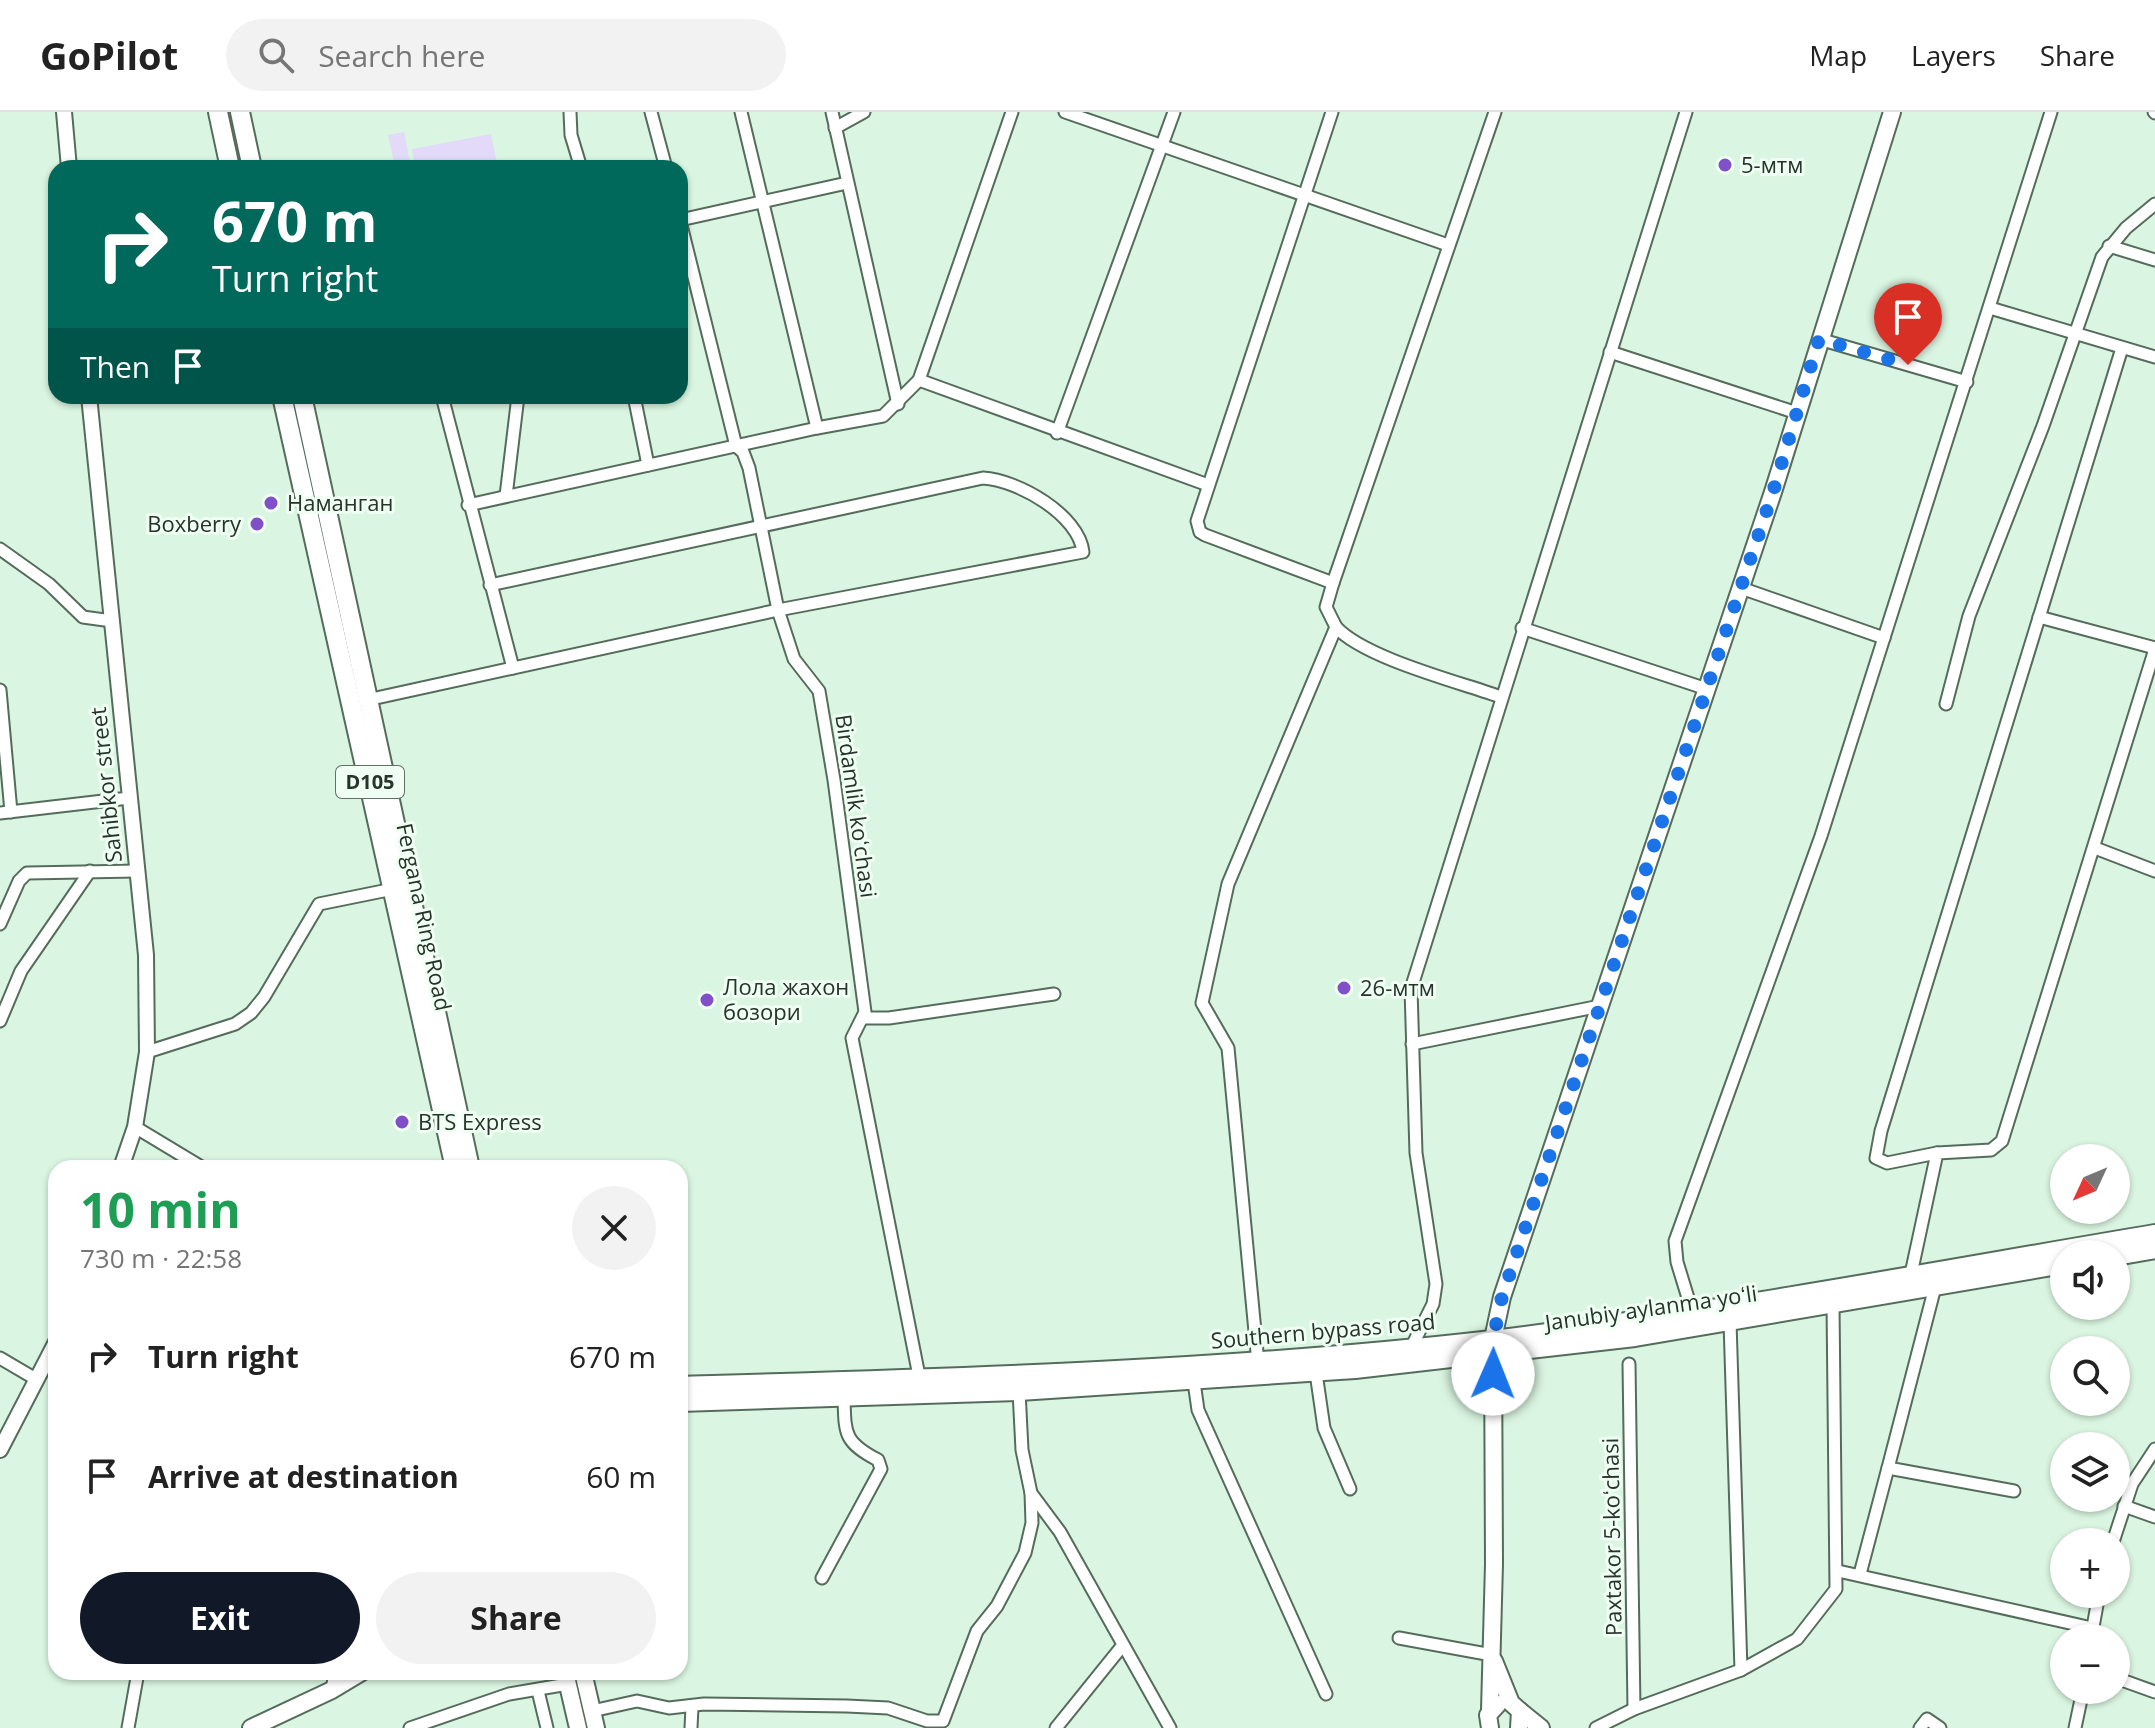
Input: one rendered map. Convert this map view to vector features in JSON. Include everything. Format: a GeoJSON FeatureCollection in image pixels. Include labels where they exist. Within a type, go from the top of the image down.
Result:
{"type":"FeatureCollection","features":[{"type":"Feature","properties":{"kind":"highway"},"geometry":{"type":"LineString","coordinates":[[218,112],[228,160]]}},
{"type":"Feature","properties":{"kind":"highway"},"geometry":{"type":"LineString","coordinates":[[240,112],[250,160]]}},
{"type":"Feature","properties":{"kind":"highway","name":"Fergana Ring Road"},"geometry":{"type":"LineString","coordinates":[[284,404],[453,1160]]}},
{"type":"Feature","properties":{"kind":"highway","name":"Fergana Ring Road"},"geometry":{"type":"LineString","coordinates":[[304,404],[468,1160]]}},
{"type":"Feature","properties":{"kind":"highway","name":"Southern bypass road"},"geometry":{"type":"LineString","coordinates":[[688,1402],[844,1396],[920,1387],[1258,1363],[1411,1348],[1493,1347],[2155,1234]]}},
{"type":"Feature","properties":{"kind":"highway"},"geometry":{"type":"LineString","coordinates":[[2130,1253],[2155,1249]]}},
{"type":"Feature","properties":{"kind":"highway","name":"Janubiy aylanma yoʻli"},"geometry":{"type":"LineString","coordinates":[[1194,1382],[1316,1373],[1493,1347],[1730,1322],[2050,1266]]}},
{"type":"Feature","properties":{"kind":"highway","name":"Southern bypass road"},"geometry":{"type":"LineString","coordinates":[[688,1386],[920,1387],[1019,1391],[1194,1382]]}},
{"type":"Feature","properties":{"kind":"main road"},"geometry":{"type":"LineString","coordinates":[[1490,1723],[1493,1347],[1502,1297],[1741,588],[1892,112]]}},
{"type":"Feature","properties":{"kind":"main road"},"geometry":{"type":"LineString","coordinates":[[1492,1655],[1517,1714]]}},
{"type":"Feature","properties":{"kind":"main road"},"geometry":{"type":"LineString","coordinates":[[251,1728],[349,1680]]}},
{"type":"Feature","properties":{"kind":"main road"},"geometry":{"type":"LineString","coordinates":[[566,1680],[578,1728]]}},
{"type":"Feature","properties":{"kind":"main road"},"geometry":{"type":"LineString","coordinates":[[585,1680],[594,1720]]}},
{"type":"Feature","properties":{"kind":"main road"},"geometry":{"type":"LineString","coordinates":[[1490,1723],[1499,1703],[1541,1728]]}},
{"type":"Feature","properties":{"kind":"street"},"geometry":{"type":"LineString","coordinates":[[64,112],[68,160]]}},
{"type":"Feature","properties":{"kind":"street"},"geometry":{"type":"LineString","coordinates":[[570,112],[571,135],[579,160]]}},
{"type":"Feature","properties":{"kind":"street"},"geometry":{"type":"LineString","coordinates":[[651,112],[664,160]]}},
{"type":"Feature","properties":{"kind":"street"},"geometry":{"type":"LineString","coordinates":[[741,112],[817,428]]}},
{"type":"Feature","properties":{"kind":"street"},"geometry":{"type":"LineString","coordinates":[[832,112],[898,404]]}},
{"type":"Feature","properties":{"kind":"street"},"geometry":{"type":"LineString","coordinates":[[835,128],[864,112]]}},
{"type":"Feature","properties":{"kind":"street"},"geometry":{"type":"LineString","coordinates":[[468,505],[817,428],[875,419],[898,404],[919,380],[1012,112]]}},
{"type":"Feature","properties":{"kind":"street"},"geometry":{"type":"LineString","coordinates":[[1065,112],[1448,245]]}},
{"type":"Feature","properties":{"kind":"street"},"geometry":{"type":"LineString","coordinates":[[1057,433],[1174,112]]}},
{"type":"Feature","properties":{"kind":"street"},"geometry":{"type":"LineString","coordinates":[[1332,112],[1197,521],[1200,532],[1333,583]]}},
{"type":"Feature","properties":{"kind":"street"},"geometry":{"type":"LineString","coordinates":[[1495,112],[1326,607],[1344,636],[1408,665],[1501,697]]}},
{"type":"Feature","properties":{"kind":"street"},"geometry":{"type":"LineString","coordinates":[[1411,1348],[1433,1304],[1436,1284],[1416,1153],[1411,989],[1686,112]]}},
{"type":"Feature","properties":{"kind":"street"},"geometry":{"type":"LineString","coordinates":[[1692,1311],[1677,1262],[1675,1241],[1821,836],[2051,112]]}},
{"type":"Feature","properties":{"kind":"street"},"geometry":{"type":"LineString","coordinates":[[688,219],[847,183]]}},
{"type":"Feature","properties":{"kind":"street"},"geometry":{"type":"LineString","coordinates":[[1946,704],[1969,616],[2043,426],[2102,257],[2109,246],[2155,204]]}},
{"type":"Feature","properties":{"kind":"street"},"geometry":{"type":"LineString","coordinates":[[2109,246],[2155,260]]}},
{"type":"Feature","properties":{"kind":"street","name":"Birdamlik koʻchasi"},"geometry":{"type":"LineString","coordinates":[[688,253],[736,446],[746,458],[763,526],[778,610],[794,659],[819,691],[865,1012],[852,1038],[920,1387]]}},
{"type":"Feature","properties":{"kind":"street"},"geometry":{"type":"LineString","coordinates":[[1990,308],[2155,357]]}},
{"type":"Feature","properties":{"kind":"street"},"geometry":{"type":"LineString","coordinates":[[1819,339],[1967,382]]}},
{"type":"Feature","properties":{"kind":"street"},"geometry":{"type":"LineString","coordinates":[[2039,617],[2155,648],[2002,1141],[1991,1150],[1937,1153],[1887,1163],[1876,1158],[1881,1131],[2039,617],[2122,348]]}},
{"type":"Feature","properties":{"kind":"street"},"geometry":{"type":"LineString","coordinates":[[1610,352],[1797,413]]}},
{"type":"Feature","properties":{"kind":"street"},"geometry":{"type":"LineString","coordinates":[[919,380],[1057,433],[1208,485]]}},
{"type":"Feature","properties":{"kind":"street","name":"Sahibkor street"},"geometry":{"type":"LineString","coordinates":[[90,404],[146,955],[147,1052],[135,1127],[124,1160]]}},
{"type":"Feature","properties":{"kind":"street"},"geometry":{"type":"LineString","coordinates":[[444,404],[513,668]]}},
{"type":"Feature","properties":{"kind":"street"},"geometry":{"type":"LineString","coordinates":[[506,496],[517,404]]}},
{"type":"Feature","properties":{"kind":"street"},"geometry":{"type":"LineString","coordinates":[[636,404],[648,465]]}},
{"type":"Feature","properties":{"kind":"street"},"geometry":{"type":"LineString","coordinates":[[367,700],[778,610],[1083,552],[1083,544],[1073,526],[1049,505],[988,478],[490,585]]}},
{"type":"Feature","properties":{"kind":"street"},"geometry":{"type":"LineString","coordinates":[[0,549],[49,584],[83,617],[112,621]]}},
{"type":"Feature","properties":{"kind":"street"},"geometry":{"type":"LineString","coordinates":[[1741,588],[1884,638]]}},
{"type":"Feature","properties":{"kind":"street"},"geometry":{"type":"LineString","coordinates":[[1258,1363],[1228,1048],[1204,1010],[1202,995],[1228,884],[1336,627]]}},
{"type":"Feature","properties":{"kind":"street"},"geometry":{"type":"LineString","coordinates":[[1522,628],[1707,689]]}},
{"type":"Feature","properties":{"kind":"street"},"geometry":{"type":"LineString","coordinates":[[0,690],[6,813],[129,798]]}},
{"type":"Feature","properties":{"kind":"street"},"geometry":{"type":"LineString","coordinates":[[2095,848],[2155,871]]}},
{"type":"Feature","properties":{"kind":"street"},"geometry":{"type":"LineString","coordinates":[[0,1021],[21,971],[90,871]]}},
{"type":"Feature","properties":{"kind":"street"},"geometry":{"type":"LineString","coordinates":[[0,924],[23,876],[137,871]]}},
{"type":"Feature","properties":{"kind":"street"},"geometry":{"type":"LineString","coordinates":[[147,1052],[218,1030],[251,1013],[264,997],[319,904],[393,889]]}},
{"type":"Feature","properties":{"kind":"street"},"geometry":{"type":"LineString","coordinates":[[863,1018],[889,1018],[1054,994]]}},
{"type":"Feature","properties":{"kind":"street"},"geometry":{"type":"LineString","coordinates":[[1412,1044],[1600,1006]]}},
{"type":"Feature","properties":{"kind":"street"},"geometry":{"type":"LineString","coordinates":[[135,1127],[190,1160]]}},
{"type":"Feature","properties":{"kind":"street"},"geometry":{"type":"LineString","coordinates":[[1911,1274],[1937,1153]]}},
{"type":"Feature","properties":{"kind":"street"},"geometry":{"type":"LineString","coordinates":[[1860,1574],[1935,1287]]}},
{"type":"Feature","properties":{"kind":"street"},"geometry":{"type":"LineString","coordinates":[[1596,1728],[1634,1709],[1741,1670],[1797,1639],[1836,1589],[1833,1304]]}},
{"type":"Feature","properties":{"kind":"street"},"geometry":{"type":"LineString","coordinates":[[1730,1322],[1741,1670]]}},
{"type":"Feature","properties":{"kind":"street"},"geometry":{"type":"LineString","coordinates":[[0,1450],[48,1355]]}},
{"type":"Feature","properties":{"kind":"street"},"geometry":{"type":"LineString","coordinates":[[0,1358],[34,1378]]}},
{"type":"Feature","properties":{"kind":"street","name":"Paxtakor 5-koʻchasi"},"geometry":{"type":"LineString","coordinates":[[1629,1364],[1634,1709]]}},
{"type":"Feature","properties":{"kind":"street"},"geometry":{"type":"LineString","coordinates":[[1316,1373],[1324,1428],[1350,1489]]}},
{"type":"Feature","properties":{"kind":"street"},"geometry":{"type":"LineString","coordinates":[[1194,1382],[1198,1410],[1326,1694]]}},
{"type":"Feature","properties":{"kind":"street"},"geometry":{"type":"LineString","coordinates":[[594,1720],[637,1701],[656,1707],[704,1704],[888,1708],[927,1721],[943,1721],[977,1631],[997,1606],[1025,1553],[1032,1523],[1031,1493],[1022,1450],[1019,1391]]}},
{"type":"Feature","properties":{"kind":"street"},"geometry":{"type":"LineString","coordinates":[[822,1578],[881,1469],[878,1460],[853,1445],[847,1437],[844,1396]]}},
{"type":"Feature","properties":{"kind":"street"},"geometry":{"type":"LineString","coordinates":[[2130,1490],[2155,1449]]}},
{"type":"Feature","properties":{"kind":"street"},"geometry":{"type":"LineString","coordinates":[[1888,1468],[2014,1491]]}},
{"type":"Feature","properties":{"kind":"street"},"geometry":{"type":"LineString","coordinates":[[1031,1493],[1060,1532],[1170,1728]]}},
{"type":"Feature","properties":{"kind":"street"},"geometry":{"type":"LineString","coordinates":[[2130,1508],[2155,1517]]}},
{"type":"Feature","properties":{"kind":"street"},"geometry":{"type":"LineString","coordinates":[[1838,1571],[2057,1624]]}},
{"type":"Feature","properties":{"kind":"street"},"geometry":{"type":"LineString","coordinates":[[1399,1638],[1492,1655]]}},
{"type":"Feature","properties":{"kind":"street"},"geometry":{"type":"LineString","coordinates":[[1056,1728],[1123,1645]]}},
{"type":"Feature","properties":{"kind":"street"},"geometry":{"type":"LineString","coordinates":[[128,1728],[137,1680]]}},
{"type":"Feature","properties":{"kind":"street"},"geometry":{"type":"LineString","coordinates":[[332,1690],[334,1680]]}},
{"type":"Feature","properties":{"kind":"street"},"geometry":{"type":"LineString","coordinates":[[410,1728],[509,1694],[538,1691],[562,1680]]}},
{"type":"Feature","properties":{"kind":"street"},"geometry":{"type":"LineString","coordinates":[[2130,1683],[2155,1692]]}},
{"type":"Feature","properties":{"kind":"street"},"geometry":{"type":"LineString","coordinates":[[538,1691],[547,1728]]}},
{"type":"Feature","properties":{"kind":"street"},"geometry":{"type":"LineString","coordinates":[[2075,1728],[2080,1704]]}},
{"type":"Feature","properties":{"kind":"street"},"geometry":{"type":"LineString","coordinates":[[691,1728],[692,1707]]}},
{"type":"Feature","properties":{"kind":"street"},"geometry":{"type":"LineString","coordinates":[[1920,1728],[1927,1719],[1940,1728]]}},
{"type":"Feature","properties":{"kind":"shaded area"},"geometry":{"type":"Polygon","coordinates":[[[404,132],[409,160],[394,160],[388,135],[404,132]]]}},
{"type":"Feature","properties":{"kind":"shaded area"},"geometry":{"type":"Polygon","coordinates":[[[491,134],[496,160],[414,160],[412,149],[491,134]]]}},
{"type":"Feature","properties":{"kind":"place","name":"5-мтм"},"geometry":{"type":"Point","coordinates":[1725,165]}},
{"type":"Feature","properties":{"kind":"place","name":"Наманган"},"geometry":{"type":"Point","coordinates":[271,503]}},
{"type":"Feature","properties":{"kind":"place","name":"Boxberry"},"geometry":{"type":"Point","coordinates":[257,524]}},
{"type":"Feature","properties":{"kind":"place","name":"26-мтм"},"geometry":{"type":"Point","coordinates":[1344,988]}},
{"type":"Feature","properties":{"kind":"place","name":"Лола жахон бозори"},"geometry":{"type":"Point","coordinates":[707,1000]}},
{"type":"Feature","properties":{"kind":"place","name":"BTS Express"},"geometry":{"type":"Point","coordinates":[402,1122]}},
{"type":"Feature","properties":{"kind":"route"},"geometry":{"type":"LineString","coordinates":[[1493,1374],[1493,1339],[1502,1297],[1773,492],[1819,339],[1908,365]]}}]}
